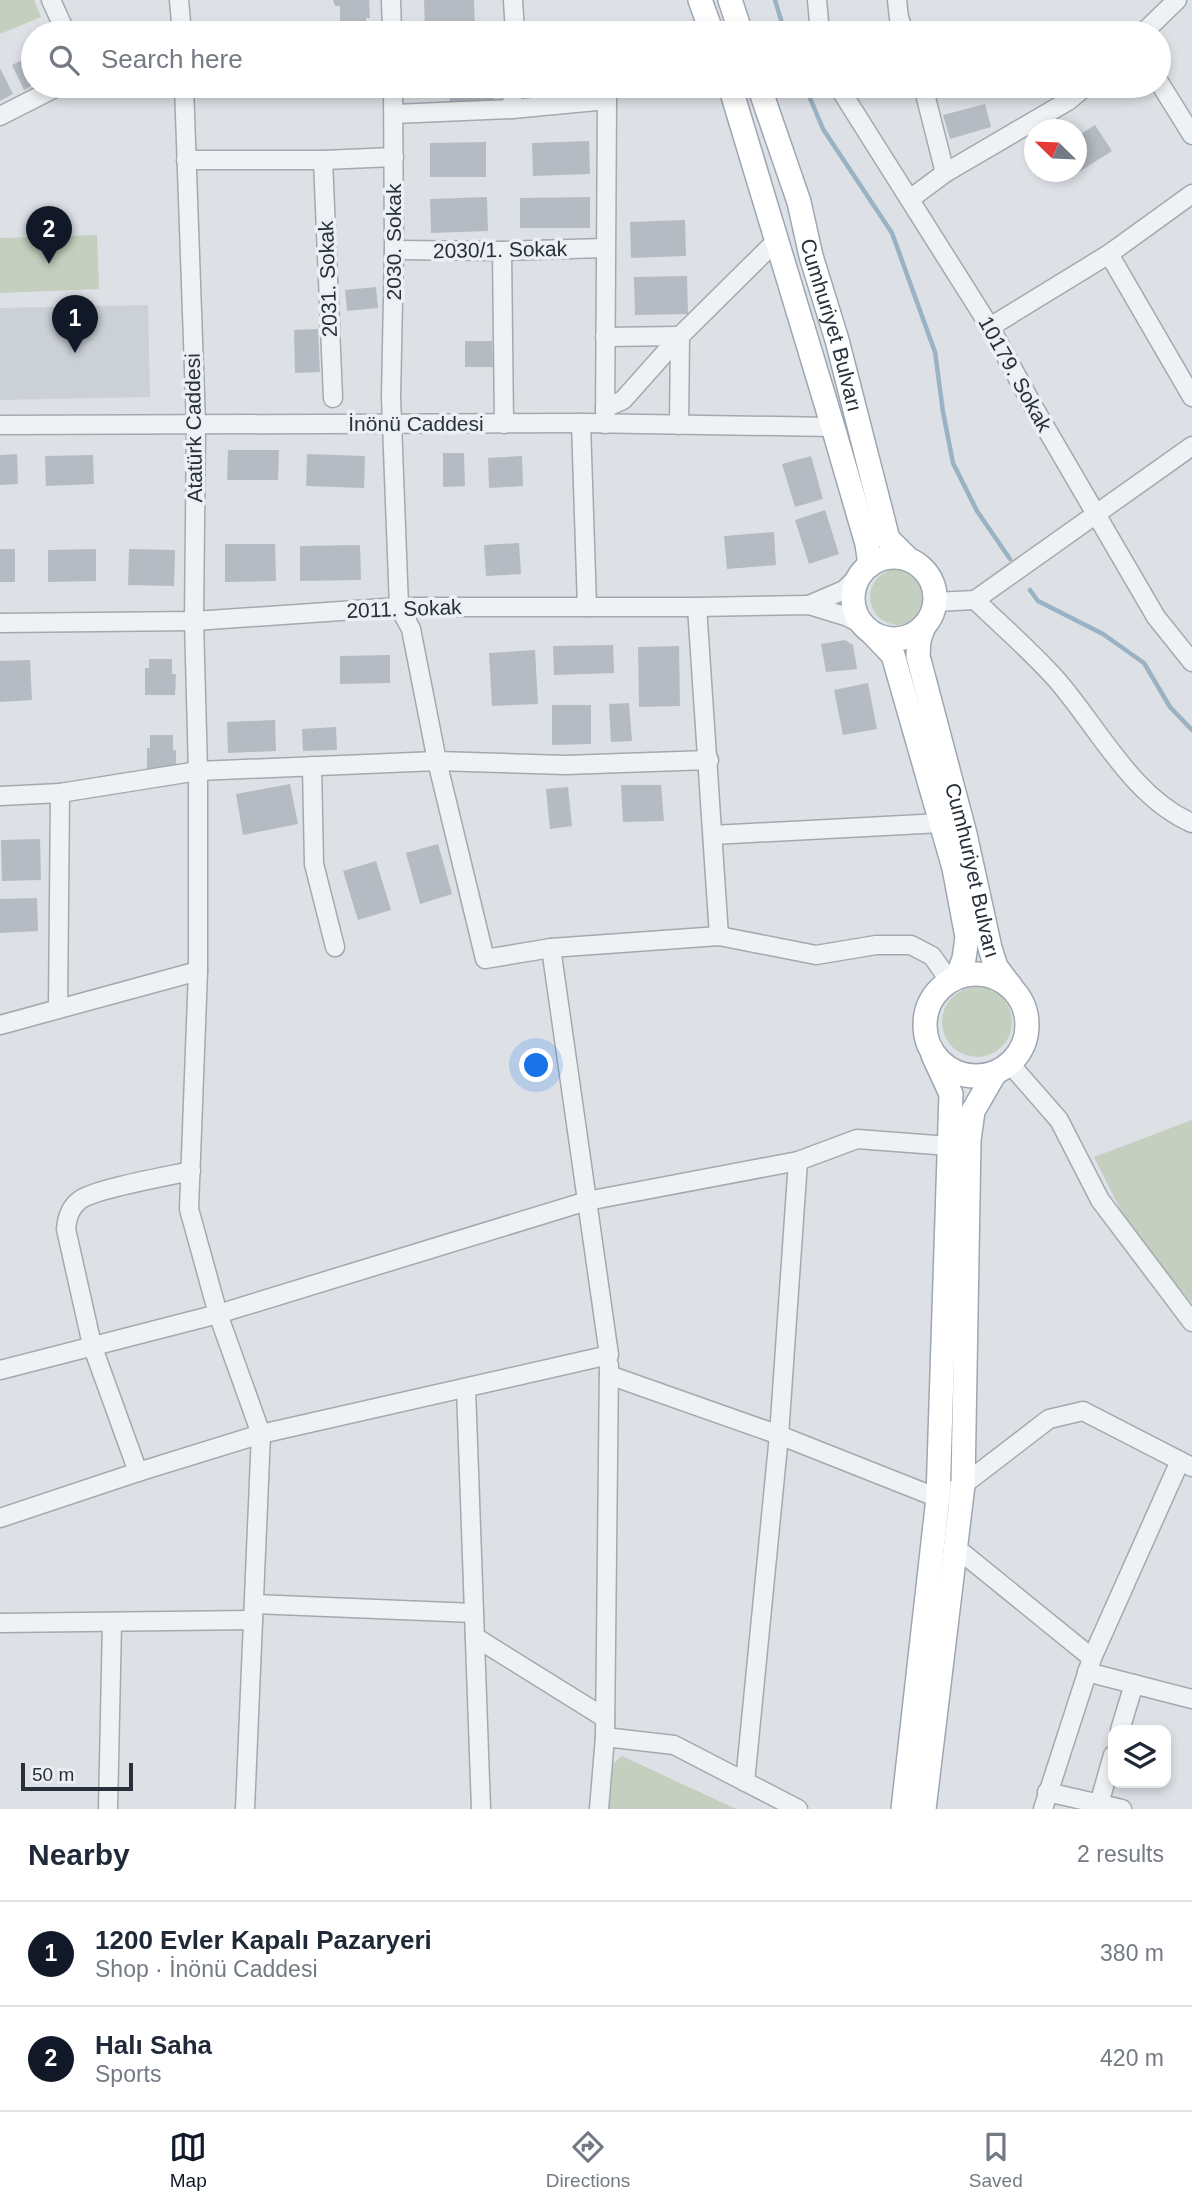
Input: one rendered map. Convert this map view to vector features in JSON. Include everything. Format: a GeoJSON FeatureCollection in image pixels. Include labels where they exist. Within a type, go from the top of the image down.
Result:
{"type":"FeatureCollection","features":[{"type":"Feature","properties":{"kind":"main road"},"geometry":{"type":"LineString","coordinates":[[700,0],[708,21]]}},
{"type":"Feature","properties":{"kind":"main road"},"geometry":{"type":"LineString","coordinates":[[730,0],[737,21]]}},
{"type":"Feature","properties":{"kind":"main road"},"geometry":{"type":"LineString","coordinates":[[734,98],[867,544],[865,569],[855,586],[853,600],[856,613],[893,654],[954,868],[967,937],[964,959],[953,979]]}},
{"type":"Feature","properties":{"kind":"main road","name":"Cumhuriyet Bulvarı"},"geometry":{"type":"LineString","coordinates":[[763,98],[799,202],[811,256],[841,353],[888,539],[908,559]]}},
{"type":"Feature","properties":{"kind":"main road"},"geometry":{"type":"LineString","coordinates":[[865,569],[882,559],[908,559],[920,566],[929,576],[934,588],[935,602],[931,615],[913,635],[900,639],[886,638],[868,629]]}},
{"type":"Feature","properties":{"kind":"main road","name":"Cumhuriyet Bulvarı"},"geometry":{"type":"LineString","coordinates":[[923,626],[918,656],[965,834],[990,948],[996,967],[1012,988]]}},
{"type":"Feature","properties":{"kind":"main road"},"geometry":{"type":"LineString","coordinates":[[903,1809],[938,1498],[951,1094],[926,1039],[924,1022],[928,1006],[937,991],[965,974],[982,974],[998,978],[1012,988],[1027,1017],[1027,1034],[1021,1050],[1003,1068],[973,1111],[969,1140],[963,1485],[924,1809]]}},
{"type":"Feature","properties":{"kind":"main road"},"geometry":{"type":"LineString","coordinates":[[933,1055],[946,1067],[961,1074],[978,1077],[1003,1068]]}},
{"type":"Feature","properties":{"kind":"street"},"geometry":{"type":"LineString","coordinates":[[51,0],[61,21]]}},
{"type":"Feature","properties":{"kind":"street"},"geometry":{"type":"LineString","coordinates":[[179,0],[181,21]]}},
{"type":"Feature","properties":{"kind":"street"},"geometry":{"type":"LineString","coordinates":[[391,0],[392,21]]}},
{"type":"Feature","properties":{"kind":"street"},"geometry":{"type":"LineString","coordinates":[[513,0],[514,21]]}},
{"type":"Feature","properties":{"kind":"street"},"geometry":{"type":"LineString","coordinates":[[817,0],[819,21]]}},
{"type":"Feature","properties":{"kind":"street"},"geometry":{"type":"LineString","coordinates":[[1155,21],[1177,0]]}},
{"type":"Feature","properties":{"kind":"street"},"geometry":{"type":"LineString","coordinates":[[899,1],[900,21]]}},
{"type":"Feature","properties":{"kind":"street"},"geometry":{"type":"LineString","coordinates":[[0,116],[35,98]]}},
{"type":"Feature","properties":{"kind":"street","name":"Atatürk Caddesi"},"geometry":{"type":"LineString","coordinates":[[184,98],[197,425],[194,621],[198,771],[198,971],[189,1209],[218,1314],[261,1434]]}},
{"type":"Feature","properties":{"kind":"street","name":"2030. Sokak"},"geometry":{"type":"LineString","coordinates":[[393,98],[391,397],[399,607]]}},
{"type":"Feature","properties":{"kind":"street"},"geometry":{"type":"LineString","coordinates":[[512,98],[512,109]]}},
{"type":"Feature","properties":{"kind":"street","name":"10179. Sokak"},"geometry":{"type":"LineString","coordinates":[[846,98],[990,327],[1156,618],[1192,662]]}},
{"type":"Feature","properties":{"kind":"street"},"geometry":{"type":"LineString","coordinates":[[926,98],[945,173]]}},
{"type":"Feature","properties":{"kind":"street"},"geometry":{"type":"LineString","coordinates":[[910,199],[945,173],[1072,98]]}},
{"type":"Feature","properties":{"kind":"street"},"geometry":{"type":"LineString","coordinates":[[1169,98],[1192,135]]}},
{"type":"Feature","properties":{"kind":"street"},"geometry":{"type":"LineString","coordinates":[[394,114],[512,109],[607,100],[605,416]]}},
{"type":"Feature","properties":{"kind":"street"},"geometry":{"type":"LineString","coordinates":[[186,160],[394,157]]}},
{"type":"Feature","properties":{"kind":"street","name":"2031. Sokak"},"geometry":{"type":"LineString","coordinates":[[323,160],[333,398]]}},
{"type":"Feature","properties":{"kind":"street"},"geometry":{"type":"LineString","coordinates":[[990,327],[1108,254],[1192,194]]}},
{"type":"Feature","properties":{"kind":"street"},"geometry":{"type":"LineString","coordinates":[[605,416],[623,400],[680,336],[777,240]]}},
{"type":"Feature","properties":{"kind":"street","name":"2030/1. Sokak"},"geometry":{"type":"LineString","coordinates":[[394,250],[605,248]]}},
{"type":"Feature","properties":{"kind":"street"},"geometry":{"type":"LineString","coordinates":[[502,251],[504,424]]}},
{"type":"Feature","properties":{"kind":"street"},"geometry":{"type":"LineString","coordinates":[[1108,254],[1192,397]]}},
{"type":"Feature","properties":{"kind":"street"},"geometry":{"type":"LineString","coordinates":[[605,337],[680,336]]}},
{"type":"Feature","properties":{"kind":"street"},"geometry":{"type":"LineString","coordinates":[[679,425],[680,336]]}},
{"type":"Feature","properties":{"kind":"street","name":"İnönü Caddesi"},"geometry":{"type":"LineString","coordinates":[[0,425],[581,423],[605,416],[679,425],[833,428]]}},
{"type":"Feature","properties":{"kind":"street"},"geometry":{"type":"LineString","coordinates":[[581,423],[587,607]]}},
{"type":"Feature","properties":{"kind":"street"},"geometry":{"type":"LineString","coordinates":[[935,602],[975,600],[1192,446]]}},
{"type":"Feature","properties":{"kind":"street"},"geometry":{"type":"LineString","coordinates":[[809,605],[844,590],[865,569]]}},
{"type":"Feature","properties":{"kind":"street"},"geometry":{"type":"LineString","coordinates":[[975,600],[1055,679],[1145,793],[1174,815],[1192,823]]}},
{"type":"Feature","properties":{"kind":"street"},"geometry":{"type":"LineString","coordinates":[[809,605],[848,617],[868,629]]}},
{"type":"Feature","properties":{"kind":"street","name":"2011. Sokak"},"geometry":{"type":"LineString","coordinates":[[0,623],[194,621],[399,607],[809,605]]}},
{"type":"Feature","properties":{"kind":"street"},"geometry":{"type":"LineString","coordinates":[[399,607],[411,629],[437,761],[485,960],[551,948],[719,936],[816,956],[876,945],[911,945],[932,956],[953,979]]}},
{"type":"Feature","properties":{"kind":"street"},"geometry":{"type":"LineString","coordinates":[[697,607],[719,936]]}},
{"type":"Feature","properties":{"kind":"street"},"geometry":{"type":"LineString","coordinates":[[0,796],[60,793],[198,771],[437,761],[565,765],[709,760]]}},
{"type":"Feature","properties":{"kind":"street"},"geometry":{"type":"LineString","coordinates":[[312,766],[314,864],[335,947]]}},
{"type":"Feature","properties":{"kind":"street"},"geometry":{"type":"LineString","coordinates":[[58,1008],[60,793]]}},
{"type":"Feature","properties":{"kind":"street"},"geometry":{"type":"LineString","coordinates":[[713,835],[941,824]]}},
{"type":"Feature","properties":{"kind":"street"},"geometry":{"type":"LineString","coordinates":[[551,948],[609,1355],[605,1737],[599,1809]]}},
{"type":"Feature","properties":{"kind":"street"},"geometry":{"type":"LineString","coordinates":[[0,1025],[198,971]]}},
{"type":"Feature","properties":{"kind":"street"},"geometry":{"type":"LineString","coordinates":[[1003,1068],[1059,1120],[1100,1200],[1192,1322]]}},
{"type":"Feature","properties":{"kind":"street"},"geometry":{"type":"LineString","coordinates":[[0,1370],[218,1314],[587,1201],[797,1161],[857,1139],[949,1146]]}},
{"type":"Feature","properties":{"kind":"street"},"geometry":{"type":"LineString","coordinates":[[745,1782],[779,1435],[797,1161]]}},
{"type":"Feature","properties":{"kind":"street"},"geometry":{"type":"LineString","coordinates":[[138,1472],[92,1345],[66,1229],[69,1213],[78,1201],[90,1195],[191,1171]]}},
{"type":"Feature","properties":{"kind":"street"},"geometry":{"type":"LineString","coordinates":[[0,1518],[261,1434],[609,1355]]}},
{"type":"Feature","properties":{"kind":"street"},"geometry":{"type":"LineString","coordinates":[[609,1375],[779,1435],[938,1498],[963,1485],[1049,1419],[1083,1411],[1186,1464],[1090,1665],[1045,1801],[1099,1804],[1122,1809]]}},
{"type":"Feature","properties":{"kind":"street"},"geometry":{"type":"LineString","coordinates":[[466,1388],[481,1809]]}},
{"type":"Feature","properties":{"kind":"street"},"geometry":{"type":"LineString","coordinates":[[245,1809],[261,1434]]}},
{"type":"Feature","properties":{"kind":"street"},"geometry":{"type":"LineString","coordinates":[[954,1546],[1090,1665],[1134,1684],[1192,1699]]}},
{"type":"Feature","properties":{"kind":"street"},"geometry":{"type":"LineString","coordinates":[[0,1623],[112,1623],[254,1612],[474,1613]]}},
{"type":"Feature","properties":{"kind":"street"},"geometry":{"type":"LineString","coordinates":[[108,1809],[112,1623]]}},
{"type":"Feature","properties":{"kind":"street"},"geometry":{"type":"LineString","coordinates":[[475,1637],[605,1718]]}},
{"type":"Feature","properties":{"kind":"street"},"geometry":{"type":"LineString","coordinates":[[1122,1725],[1134,1684]]}},
{"type":"Feature","properties":{"kind":"street"},"geometry":{"type":"LineString","coordinates":[[605,1737],[674,1745],[798,1809]]}},
{"type":"Feature","properties":{"kind":"street"},"geometry":{"type":"LineString","coordinates":[[1099,1804],[1108,1772]]}},
{"type":"Feature","properties":{"kind":"shaded area"},"geometry":{"type":"Polygon","coordinates":[[[148,305],[150,397],[0,400],[0,308],[148,305]]]}},
{"type":"Feature","properties":{"kind":"green space"},"geometry":{"type":"Polygon","coordinates":[[[0,0],[34,0],[41,17],[21,21],[21,25],[0,34],[0,0]]]}},
{"type":"Feature","properties":{"kind":"green space"},"geometry":{"type":"Polygon","coordinates":[[[97,235],[99,289],[0,293],[0,238],[97,235]]]}},
{"type":"Feature","properties":{"kind":"green space"},"geometry":{"type":"Polygon","coordinates":[[[898,569],[909,571],[918,577],[924,586],[924,608],[918,617],[909,623],[898,625],[887,623],[878,617],[872,608],[870,597],[872,586],[878,577],[887,571],[898,569]]]}},
{"type":"Feature","properties":{"kind":"green space"},"geometry":{"type":"Polygon","coordinates":[[[977,987],[1002,997],[1012,1022],[1002,1047],[977,1057],[952,1047],[942,1022],[952,997],[977,987]]]}},
{"type":"Feature","properties":{"kind":"green space"},"geometry":{"type":"Polygon","coordinates":[[[1192,1120],[1192,1303],[1128,1225],[1094,1157],[1192,1120]]]}},
{"type":"Feature","properties":{"kind":"green space"},"geometry":{"type":"Polygon","coordinates":[[[622,1756],[736,1809],[609,1809],[613,1764],[622,1756]]]}},
{"type":"Feature","properties":{"kind":"building"},"geometry":{"type":"Polygon","coordinates":[[[333,0],[369,0],[370,18],[366,18],[366,21],[340,21],[340,6],[335,6],[333,0]]]}},
{"type":"Feature","properties":{"kind":"building"},"geometry":{"type":"Polygon","coordinates":[[[424,0],[474,0],[475,21],[425,21],[424,0]]]}},
{"type":"Feature","properties":{"kind":"building"},"geometry":{"type":"Polygon","coordinates":[[[21,61],[21,84],[12,65],[21,61]]]}},
{"type":"Feature","properties":{"kind":"building"},"geometry":{"type":"Polygon","coordinates":[[[0,68],[13,94],[0,101],[0,68]]]}},
{"type":"Feature","properties":{"kind":"building"},"geometry":{"type":"Polygon","coordinates":[[[450,98],[494,98],[494,101],[450,103],[450,98]]]}},
{"type":"Feature","properties":{"kind":"building"},"geometry":{"type":"Polygon","coordinates":[[[985,104],[991,127],[950,139],[943,115],[985,104]]]}},
{"type":"Feature","properties":{"kind":"building"},"geometry":{"type":"Polygon","coordinates":[[[1095,125],[1112,151],[1087,167],[1087,130],[1095,125]]]}},
{"type":"Feature","properties":{"kind":"building"},"geometry":{"type":"Polygon","coordinates":[[[589,141],[590,174],[533,176],[532,143],[589,141]]]}},
{"type":"Feature","properties":{"kind":"building"},"geometry":{"type":"Polygon","coordinates":[[[486,142],[486,177],[430,177],[430,143],[486,142]]]}},
{"type":"Feature","properties":{"kind":"building"},"geometry":{"type":"Polygon","coordinates":[[[487,197],[488,231],[431,233],[430,199],[487,197]]]}},
{"type":"Feature","properties":{"kind":"building"},"geometry":{"type":"Polygon","coordinates":[[[590,197],[590,228],[520,228],[520,198],[590,197]]]}},
{"type":"Feature","properties":{"kind":"building"},"geometry":{"type":"Polygon","coordinates":[[[685,220],[686,256],[631,258],[630,222],[685,220]]]}},
{"type":"Feature","properties":{"kind":"building"},"geometry":{"type":"Polygon","coordinates":[[[687,276],[688,314],[635,315],[634,277],[687,276]]]}},
{"type":"Feature","properties":{"kind":"building"},"geometry":{"type":"Polygon","coordinates":[[[376,287],[378,308],[347,311],[345,290],[376,287]]]}},
{"type":"Feature","properties":{"kind":"building"},"geometry":{"type":"Polygon","coordinates":[[[318,329],[320,372],[295,373],[294,330],[318,329]]]}},
{"type":"Feature","properties":{"kind":"building"},"geometry":{"type":"Polygon","coordinates":[[[465,341],[492,341],[493,367],[465,367],[465,341]]]}},
{"type":"Feature","properties":{"kind":"building"},"geometry":{"type":"Polygon","coordinates":[[[228,450],[279,450],[278,480],[227,480],[228,450]]]}},
{"type":"Feature","properties":{"kind":"building"},"geometry":{"type":"Polygon","coordinates":[[[443,453],[464,453],[465,486],[443,487],[443,453]]]}},
{"type":"Feature","properties":{"kind":"building"},"geometry":{"type":"Polygon","coordinates":[[[17,454],[18,484],[0,485],[0,455],[17,454]]]}},
{"type":"Feature","properties":{"kind":"building"},"geometry":{"type":"Polygon","coordinates":[[[307,454],[365,456],[364,488],[306,486],[307,454]]]}},
{"type":"Feature","properties":{"kind":"building"},"geometry":{"type":"Polygon","coordinates":[[[93,455],[94,484],[46,486],[45,456],[93,455]]]}},
{"type":"Feature","properties":{"kind":"building"},"geometry":{"type":"Polygon","coordinates":[[[522,456],[523,486],[489,488],[488,458],[522,456]]]}},
{"type":"Feature","properties":{"kind":"building"},"geometry":{"type":"Polygon","coordinates":[[[811,456],[823,499],[795,507],[782,464],[811,456]]]}},
{"type":"Feature","properties":{"kind":"building"},"geometry":{"type":"Polygon","coordinates":[[[825,510],[839,554],[809,564],[795,520],[825,510]]]}},
{"type":"Feature","properties":{"kind":"building"},"geometry":{"type":"Polygon","coordinates":[[[774,532],[776,565],[727,569],[724,536],[774,532]]]}},
{"type":"Feature","properties":{"kind":"building"},"geometry":{"type":"Polygon","coordinates":[[[519,543],[521,574],[486,576],[484,545],[519,543]]]}},
{"type":"Feature","properties":{"kind":"building"},"geometry":{"type":"Polygon","coordinates":[[[225,544],[275,544],[276,581],[225,582],[225,544]]]}},
{"type":"Feature","properties":{"kind":"building"},"geometry":{"type":"Polygon","coordinates":[[[360,545],[361,580],[300,581],[300,546],[360,545]]]}},
{"type":"Feature","properties":{"kind":"building"},"geometry":{"type":"Polygon","coordinates":[[[0,549],[15,549],[15,582],[0,582],[0,549]]]}},
{"type":"Feature","properties":{"kind":"building"},"geometry":{"type":"Polygon","coordinates":[[[96,549],[96,581],[48,582],[48,550],[96,549]]]}},
{"type":"Feature","properties":{"kind":"building"},"geometry":{"type":"Polygon","coordinates":[[[129,549],[175,550],[174,586],[128,585],[129,549]]]}},
{"type":"Feature","properties":{"kind":"building"},"geometry":{"type":"Polygon","coordinates":[[[845,640],[853,645],[857,669],[826,672],[821,644],[845,640]]]}},
{"type":"Feature","properties":{"kind":"building"},"geometry":{"type":"Polygon","coordinates":[[[613,645],[614,673],[554,675],[553,646],[613,645]]]}},
{"type":"Feature","properties":{"kind":"building"},"geometry":{"type":"Polygon","coordinates":[[[679,646],[680,706],[639,707],[638,647],[679,646]]]}},
{"type":"Feature","properties":{"kind":"building"},"geometry":{"type":"Polygon","coordinates":[[[535,650],[538,704],[492,706],[489,653],[535,650]]]}},
{"type":"Feature","properties":{"kind":"building"},"geometry":{"type":"Polygon","coordinates":[[[390,655],[390,683],[340,684],[340,656],[390,655]]]}},
{"type":"Feature","properties":{"kind":"building"},"geometry":{"type":"Polygon","coordinates":[[[149,659],[172,659],[172,674],[176,674],[175,695],[145,695],[145,668],[149,668],[149,659]]]}},
{"type":"Feature","properties":{"kind":"building"},"geometry":{"type":"Polygon","coordinates":[[[30,660],[32,700],[0,702],[0,661],[30,660]]]}},
{"type":"Feature","properties":{"kind":"building"},"geometry":{"type":"Polygon","coordinates":[[[868,683],[877,729],[843,735],[834,690],[868,683]]]}},
{"type":"Feature","properties":{"kind":"building"},"geometry":{"type":"Polygon","coordinates":[[[629,703],[632,741],[611,742],[609,704],[629,703]]]}},
{"type":"Feature","properties":{"kind":"building"},"geometry":{"type":"Polygon","coordinates":[[[552,705],[591,705],[591,744],[552,745],[552,705]]]}},
{"type":"Feature","properties":{"kind":"building"},"geometry":{"type":"Polygon","coordinates":[[[275,720],[276,751],[228,753],[227,722],[275,720]]]}},
{"type":"Feature","properties":{"kind":"building"},"geometry":{"type":"Polygon","coordinates":[[[336,727],[337,750],[303,751],[302,729],[336,727]]]}},
{"type":"Feature","properties":{"kind":"building"},"geometry":{"type":"Polygon","coordinates":[[[150,735],[173,735],[176,772],[147,772],[150,735]]]}},
{"type":"Feature","properties":{"kind":"building"},"geometry":{"type":"Polygon","coordinates":[[[290,784],[298,824],[243,835],[236,794],[290,784]]]}},
{"type":"Feature","properties":{"kind":"building"},"geometry":{"type":"Polygon","coordinates":[[[621,785],[661,785],[664,821],[623,822],[621,785]]]}},
{"type":"Feature","properties":{"kind":"building"},"geometry":{"type":"Polygon","coordinates":[[[568,787],[572,826],[550,829],[546,789],[568,787]]]}},
{"type":"Feature","properties":{"kind":"building"},"geometry":{"type":"Polygon","coordinates":[[[40,839],[41,880],[2,881],[1,840],[40,839]]]}},
{"type":"Feature","properties":{"kind":"building"},"geometry":{"type":"Polygon","coordinates":[[[438,844],[452,894],[420,904],[406,853],[438,844]]]}},
{"type":"Feature","properties":{"kind":"building"},"geometry":{"type":"Polygon","coordinates":[[[376,861],[391,910],[358,920],[343,871],[376,861]]]}},
{"type":"Feature","properties":{"kind":"building"},"geometry":{"type":"Polygon","coordinates":[[[37,898],[38,931],[0,933],[0,899],[37,898]]]}},
{"type":"Feature","properties":{"kind":"waterway"},"geometry":{"type":"LineString","coordinates":[[775,0],[781,21]]}},
{"type":"Feature","properties":{"kind":"waterway"},"geometry":{"type":"LineString","coordinates":[[810,98],[823,129],[892,233],[935,352],[953,463],[977,511],[1010,559]]}},
{"type":"Feature","properties":{"kind":"waterway"},"geometry":{"type":"LineString","coordinates":[[1030,590],[1038,601],[1103,634],[1144,663],[1170,707],[1192,730]]}},
{"type":"Feature","properties":{"kind":"place","name":"Halı Saha"},"geometry":{"type":"Point","coordinates":[49,264]}},
{"type":"Feature","properties":{"kind":"place","name":"1200 Evler Kapalı Pazaryeri"},"geometry":{"type":"Point","coordinates":[75,353]}}]}
